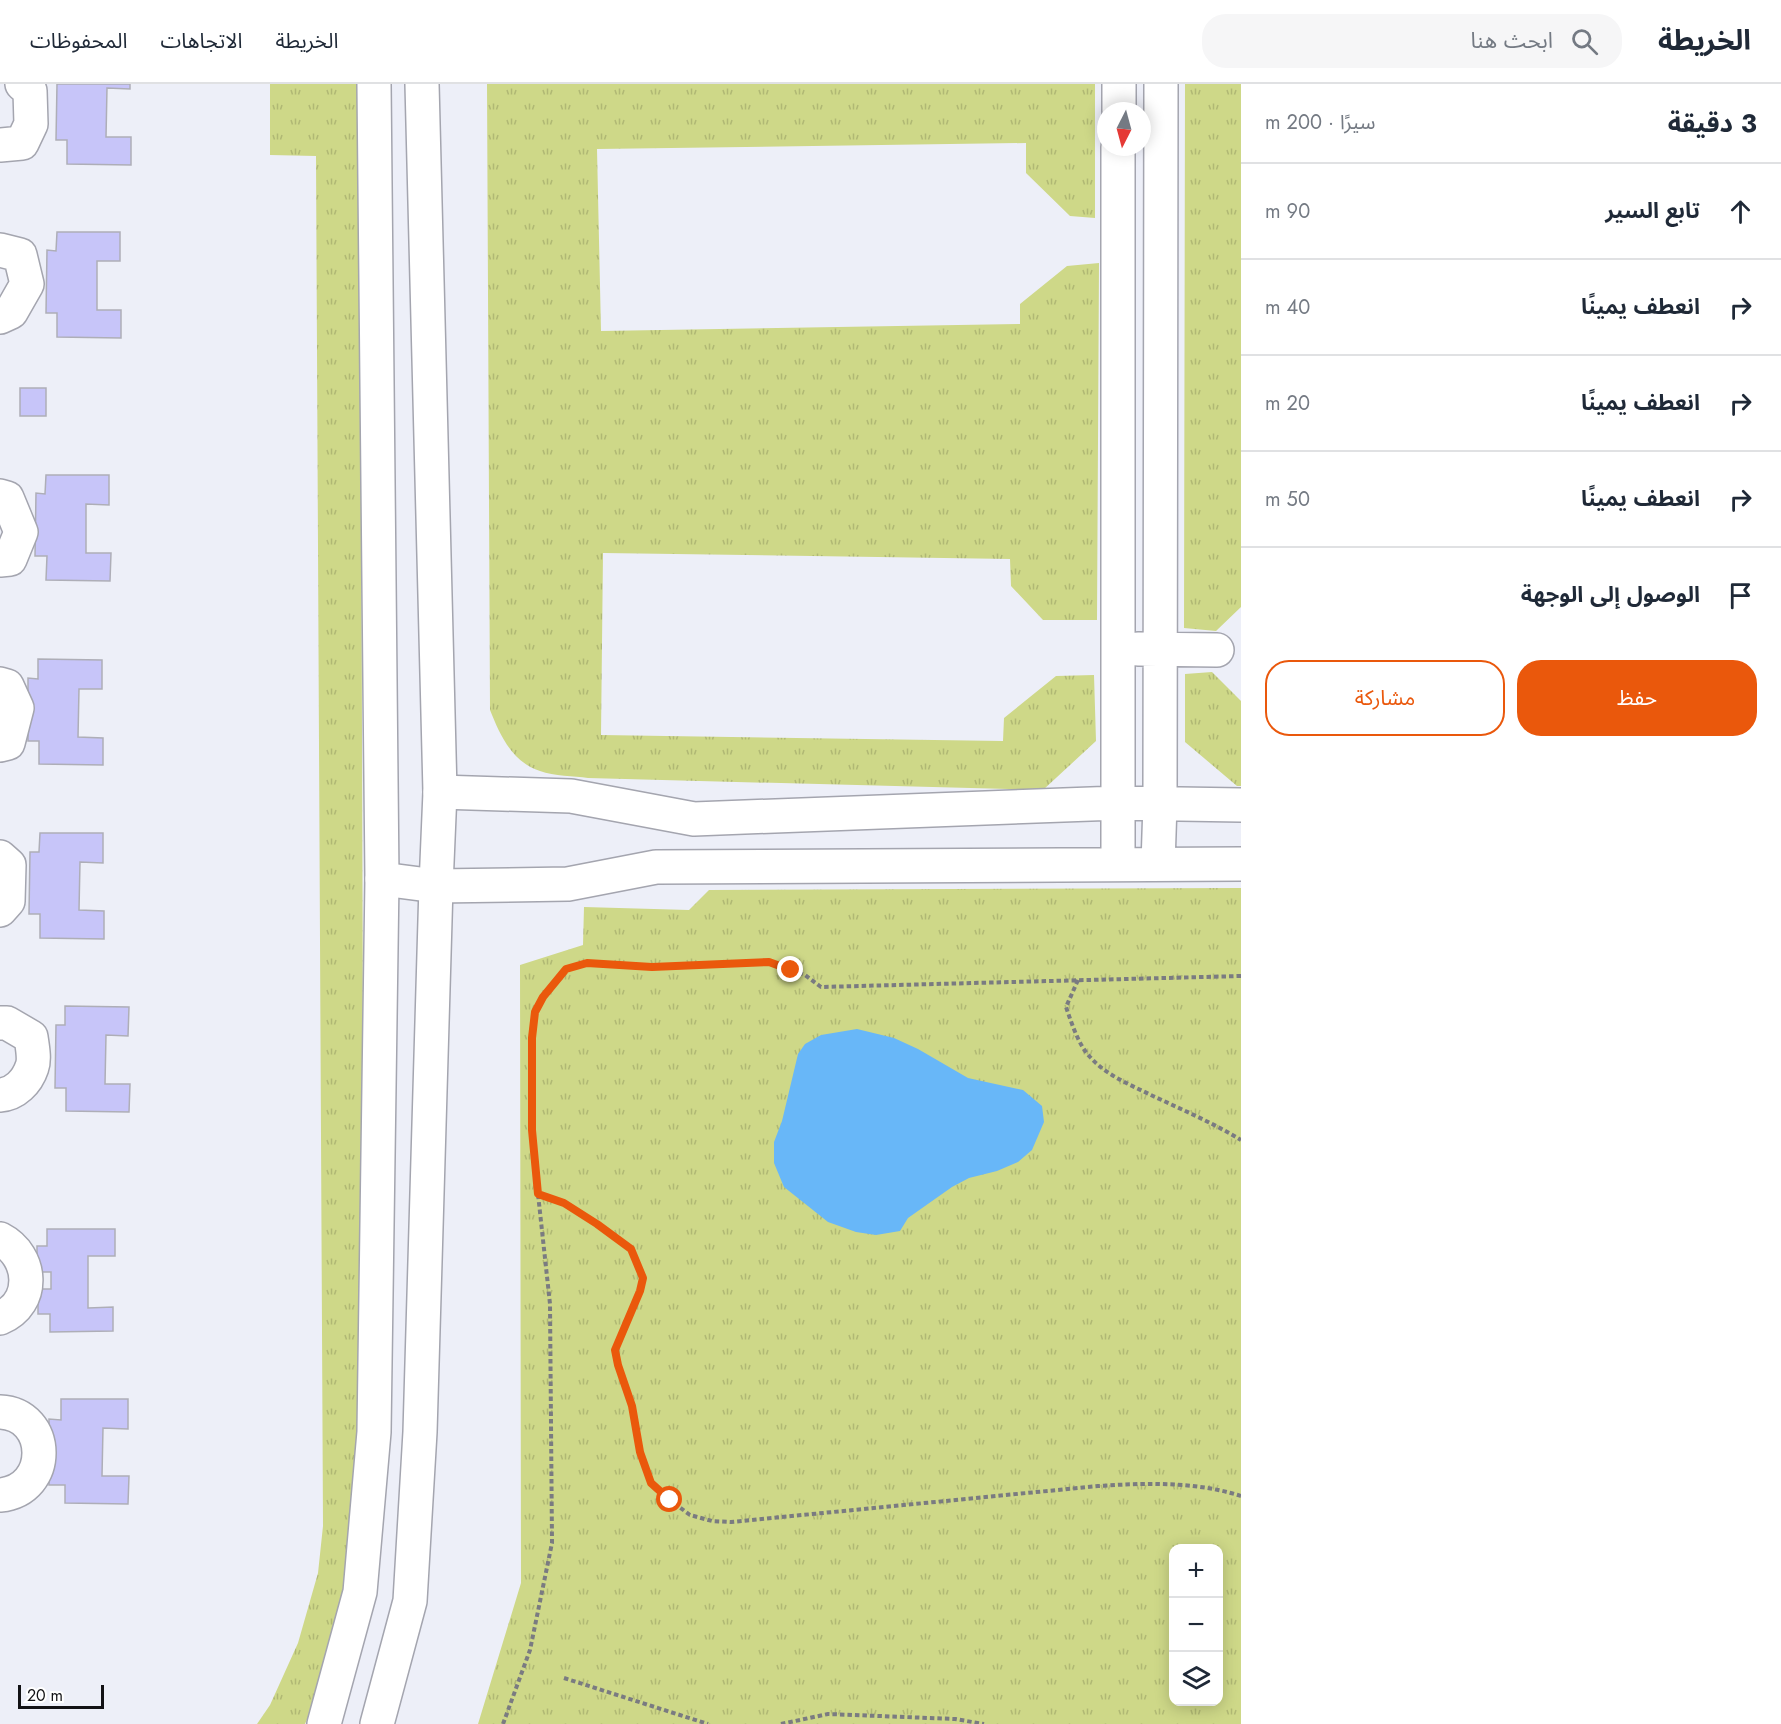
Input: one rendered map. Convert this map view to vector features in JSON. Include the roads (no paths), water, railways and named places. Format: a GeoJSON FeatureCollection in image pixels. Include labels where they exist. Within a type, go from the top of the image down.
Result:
{"type":"FeatureCollection","features":[{"type":"Feature","properties":{"kind":"main road"},"geometry":{"type":"LineString","coordinates":[[0,145],[22,143],[31,124],[30,92],[22,84]]}},
{"type":"Feature","properties":{"kind":"main road"},"geometry":{"type":"LineString","coordinates":[[324,1724],[360,1592],[374,1431],[382,879],[374,84]]}},
{"type":"Feature","properties":{"kind":"main road"},"geometry":{"type":"LineString","coordinates":[[377,1724],[410,1601],[420,1432],[440,792],[422,84]]}},
{"type":"Feature","properties":{"kind":"main road"},"geometry":{"type":"LineString","coordinates":[[1119,84],[1119,102]]}},
{"type":"Feature","properties":{"kind":"main road"},"geometry":{"type":"LineString","coordinates":[[1158,864],[1161,84]]}},
{"type":"Feature","properties":{"kind":"main road"},"geometry":{"type":"LineString","coordinates":[[1118,156],[1118,864]]}},
{"type":"Feature","properties":{"kind":"main road"},"geometry":{"type":"LineString","coordinates":[[1118,237],[1161,236]]}},
{"type":"Feature","properties":{"kind":"main road"},"geometry":{"type":"LineString","coordinates":[[0,250],[20,255],[27,284],[11,312],[0,317]]}},
{"type":"Feature","properties":{"kind":"main road"},"geometry":{"type":"LineString","coordinates":[[0,496],[7,498],[21,532],[10,559],[0,560]]}},
{"type":"Feature","properties":{"kind":"main road"},"geometry":{"type":"LineString","coordinates":[[1118,650],[1217,650]]}},
{"type":"Feature","properties":{"kind":"main road"},"geometry":{"type":"LineString","coordinates":[[0,684],[7,686],[16,708],[8,743],[0,745]]}},
{"type":"Feature","properties":{"kind":"main road"},"geometry":{"type":"LineString","coordinates":[[440,792],[571,796],[694,819],[1118,803],[1241,805]]}},
{"type":"Feature","properties":{"kind":"main road"},"geometry":{"type":"LineString","coordinates":[[656,867],[694,819]]}},
{"type":"Feature","properties":{"kind":"main road"},"geometry":{"type":"LineString","coordinates":[[0,857],[9,865],[8,901],[0,910]]}},
{"type":"Feature","properties":{"kind":"main road"},"geometry":{"type":"LineString","coordinates":[[382,879],[436,886],[568,884],[656,867],[1241,864]]}},
{"type":"Feature","properties":{"kind":"main road"},"geometry":{"type":"LineString","coordinates":[[0,1023],[7,1023],[31,1037],[33,1066],[21,1085],[9,1094],[0,1095]]}},
{"type":"Feature","properties":{"kind":"main road"},"geometry":{"type":"LineString","coordinates":[[0,1239],[19,1254],[26,1281],[23,1294],[15,1307],[0,1318]]}},
{"type":"Feature","properties":{"kind":"main road"},"geometry":{"type":"LineString","coordinates":[[0,1412],[7,1412],[20,1418],[30,1427],[38,1439],[40,1453],[38,1467],[31,1480],[21,1489],[0,1495]]}},
{"type":"Feature","properties":{"kind":"water"},"geometry":{"type":"Polygon","coordinates":[[[857,1029],[894,1038],[968,1078],[1023,1090],[1042,1106],[1044,1122],[1032,1150],[1018,1162],[997,1171],[969,1178],[952,1187],[908,1218],[900,1231],[876,1235],[856,1232],[828,1222],[784,1187],[774,1163],[774,1142],[782,1121],[798,1054],[805,1044],[821,1035],[857,1029]]]}}]}
